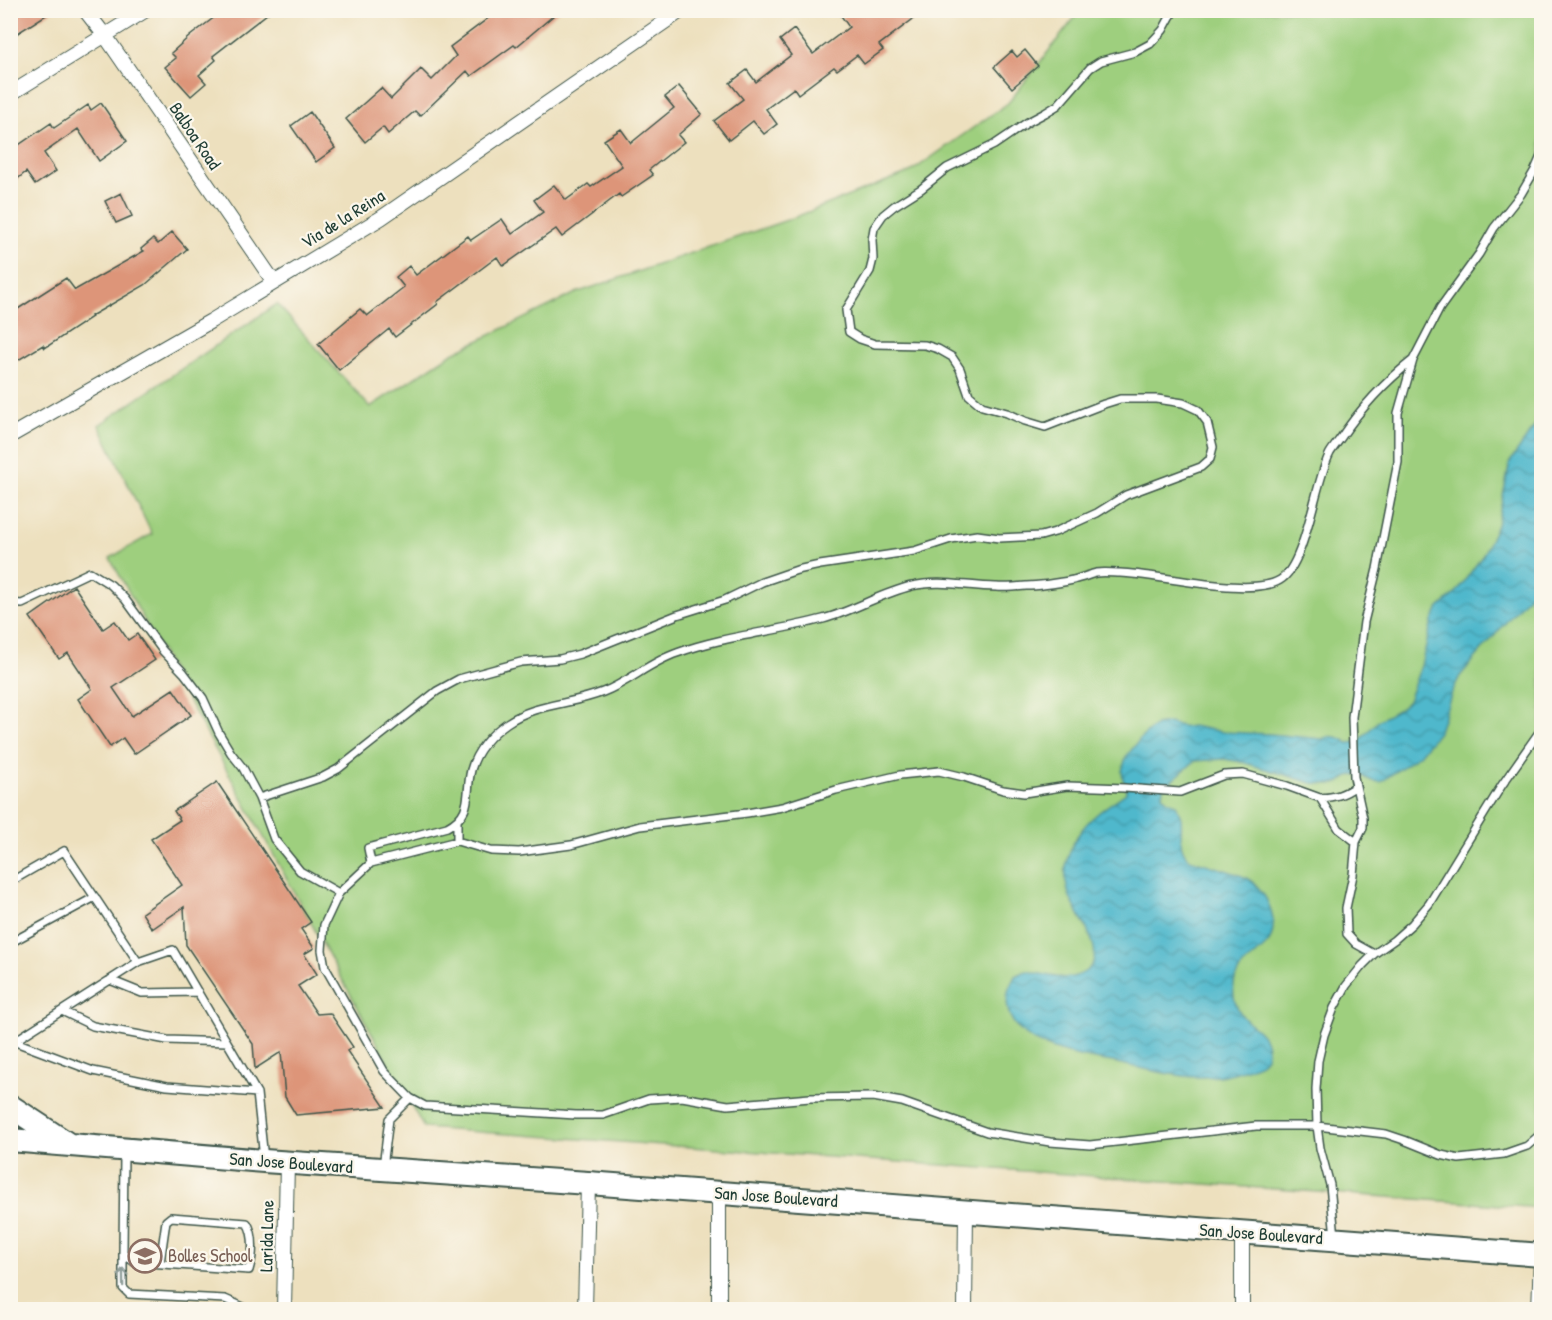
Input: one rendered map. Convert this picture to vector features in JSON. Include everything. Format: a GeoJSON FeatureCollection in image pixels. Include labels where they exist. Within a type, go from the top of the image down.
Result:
{"type":"FeatureCollection","features":[{"type":"Feature","properties":{"kind":"main road"},"geometry":{"type":"LineString","coordinates":[[10,1106],[72,1146]]}},
{"type":"Feature","properties":{"kind":"main road","name":"San Jose Boulevard"},"geometry":{"type":"LineString","coordinates":[[10,1140],[287,1163],[588,1183],[1541,1255]]}},
{"type":"Feature","properties":{"kind":"street","name":"Balboa Road"},"geometry":{"type":"LineString","coordinates":[[85,10],[106,37],[274,282]]}},
{"type":"Feature","properties":{"kind":"street"},"geometry":{"type":"LineString","coordinates":[[10,94],[106,37],[146,10]]}},
{"type":"Feature","properties":{"kind":"street","name":"Via de la Reina"},"geometry":{"type":"LineString","coordinates":[[10,436],[211,321],[381,218],[682,10]]}},
{"type":"Feature","properties":{"kind":"street","name":"Larida Lane"},"geometry":{"type":"LineString","coordinates":[[284,1310],[287,1163]]}},
{"type":"Feature","properties":{"kind":"street"},"geometry":{"type":"LineString","coordinates":[[585,1310],[588,1183]]}},
{"type":"Feature","properties":{"kind":"street"},"geometry":{"type":"LineString","coordinates":[[719,1193],[719,1310]]}},
{"type":"Feature","properties":{"kind":"street"},"geometry":{"type":"LineString","coordinates":[[966,1212],[966,1310]]}},
{"type":"Feature","properties":{"kind":"street"},"geometry":{"type":"LineString","coordinates":[[1242,1232],[1242,1310]]}},
{"type":"Feature","properties":{"kind":"street"},"geometry":{"type":"LineString","coordinates":[[1539,1310],[1541,1255]]}},
{"type":"Feature","properties":{"kind":"lane"},"geometry":{"type":"LineString","coordinates":[[259,798],[323,777],[338,769],[437,691],[459,679],[520,662],[560,659],[580,654],[677,615],[725,600],[762,582],[797,570],[914,551],[951,539],[977,535],[999,538],[1041,536],[1096,513],[1126,495],[1201,467],[1210,459],[1214,447],[1207,422],[1198,410],[1183,403],[1157,399],[1120,399],[1045,428],[982,406],[969,395],[960,369],[952,357],[938,348],[925,345],[874,344],[860,339],[849,332],[846,310],[870,271],[873,259],[874,228],[883,215],[947,168],[994,145],[1058,105],[1090,68],[1101,61],[1135,52],[1150,44],[1163,30],[1174,10]]}},
{"type":"Feature","properties":{"kind":"lane"},"geometry":{"type":"LineString","coordinates":[[1374,954],[1356,944],[1347,934],[1346,908],[1353,875],[1356,842],[1363,828],[1354,777],[1352,717],[1364,622],[1398,462],[1398,413],[1413,360],[1440,308],[1479,254],[1494,228],[1521,194],[1542,154]]}},
{"type":"Feature","properties":{"kind":"lane"},"geometry":{"type":"LineString","coordinates":[[371,863],[368,848],[447,827],[457,822],[469,799],[471,770],[478,753],[491,736],[508,722],[551,704],[605,692],[651,664],[711,642],[821,620],[914,585],[940,583],[995,587],[1030,586],[1071,580],[1096,573],[1123,573],[1226,586],[1265,586],[1280,580],[1289,572],[1298,554],[1329,454],[1351,423],[1393,375],[1413,360]]}},
{"type":"Feature","properties":{"kind":"lane"},"geometry":{"type":"LineString","coordinates":[[10,603],[22,604],[90,572],[111,585],[125,599],[163,651],[184,673],[202,698],[219,733],[243,768],[259,798],[274,839],[300,871],[339,893]]}},
{"type":"Feature","properties":{"kind":"lane"},"geometry":{"type":"LineString","coordinates":[[1335,1239],[1330,1185],[1320,1148],[1317,1126],[1316,1089],[1318,1061],[1334,1008],[1346,986],[1374,954],[1412,924],[1429,904],[1502,785],[1542,728]]}},
{"type":"Feature","properties":{"kind":"lane"},"geometry":{"type":"LineString","coordinates":[[1356,786],[1347,793],[1320,798],[1244,774],[1224,775],[1180,792],[1067,786],[1024,793],[1003,790],[939,771],[900,775],[836,790],[782,807],[640,826],[571,845],[519,852],[491,851],[457,841],[371,863],[339,893],[324,926],[322,951],[325,967],[384,1071],[410,1098],[425,1106],[576,1115],[603,1114],[649,1099],[682,1096],[728,1105],[810,1098],[873,1097],[902,1102],[987,1132],[1050,1142],[1090,1145],[1256,1125],[1317,1126],[1386,1134],[1441,1155],[1459,1159],[1504,1154],[1527,1146],[1542,1133]]}},
{"type":"Feature","properties":{"kind":"lane"},"geometry":{"type":"LineString","coordinates":[[1320,798],[1339,829],[1356,842]]}},
{"type":"Feature","properties":{"kind":"lane"},"geometry":{"type":"LineString","coordinates":[[457,822],[457,841]]}},
{"type":"Feature","properties":{"kind":"lane"},"geometry":{"type":"LineString","coordinates":[[408,837],[412,852]]}},
{"type":"Feature","properties":{"kind":"lane"},"geometry":{"type":"LineString","coordinates":[[10,882],[64,851],[138,963]]}},
{"type":"Feature","properties":{"kind":"lane"},"geometry":{"type":"LineString","coordinates":[[10,943],[95,897]]}},
{"type":"Feature","properties":{"kind":"lane"},"geometry":{"type":"LineString","coordinates":[[12,1041],[138,963],[173,950],[257,1093],[264,1161]]}},
{"type":"Feature","properties":{"kind":"lane"},"geometry":{"type":"LineString","coordinates":[[110,980],[142,993],[198,992]]}},
{"type":"Feature","properties":{"kind":"lane"},"geometry":{"type":"LineString","coordinates":[[63,1011],[93,1026],[167,1040],[227,1042]]}},
{"type":"Feature","properties":{"kind":"lane"},"geometry":{"type":"LineString","coordinates":[[12,1041],[93,1071],[167,1086],[257,1093]]}},
{"type":"Feature","properties":{"kind":"lane"},"geometry":{"type":"LineString","coordinates":[[383,1169],[389,1119],[410,1098]]}},
{"type":"Feature","properties":{"kind":"lane"},"geometry":{"type":"LineString","coordinates":[[124,1150],[123,1288],[129,1294],[225,1299],[250,1310]]}},
{"type":"Feature","properties":{"kind":"lane"},"geometry":{"type":"LineString","coordinates":[[123,1253],[134,1262],[249,1270],[252,1262],[252,1229],[248,1223],[171,1217],[166,1221],[160,1263]]}},
{"type":"Feature","properties":{"kind":"green space"},"geometry":{"type":"Polygon","coordinates":[[[1080,11],[1541,11],[1541,1208],[424,1128],[110,558],[152,534],[99,425],[277,304],[370,407],[451,354],[576,293],[793,218],[912,171],[1008,103],[1080,11]]]}},
{"type":"Feature","properties":{"kind":"water"},"geometry":{"type":"Polygon","coordinates":[[[1541,417],[1541,581],[1460,676],[1439,731],[1419,755],[1381,782],[1372,781],[1359,774],[1348,776],[1340,782],[1331,784],[1312,783],[1242,762],[1224,759],[1195,761],[1163,788],[1162,795],[1168,801],[1176,804],[1180,814],[1181,840],[1186,855],[1190,859],[1250,880],[1268,903],[1273,922],[1270,940],[1239,970],[1234,982],[1235,1002],[1241,1014],[1261,1033],[1266,1042],[1266,1056],[1263,1061],[1230,1074],[1182,1076],[1083,1057],[1028,1037],[1016,1025],[1008,1011],[1009,988],[1015,976],[1025,972],[1068,978],[1086,971],[1092,964],[1095,955],[1090,935],[1067,888],[1067,860],[1077,836],[1085,825],[1126,793],[1122,771],[1126,757],[1140,739],[1156,725],[1168,723],[1223,732],[1322,739],[1332,736],[1348,743],[1358,742],[1379,720],[1401,708],[1408,701],[1421,666],[1432,621],[1439,608],[1456,593],[1483,555],[1497,525],[1510,462],[1541,417]]]}},
{"type":"Feature","properties":{"kind":"building"},"geometry":{"type":"Polygon","coordinates":[[[10,10],[54,10],[10,38],[10,10]]]}},
{"type":"Feature","properties":{"kind":"building"},"geometry":{"type":"Polygon","coordinates":[[[224,10],[272,10],[213,56],[216,60],[199,75],[206,83],[191,96],[165,67],[176,58],[171,53],[224,10]]]}},
{"type":"Feature","properties":{"kind":"building"},"geometry":{"type":"Polygon","coordinates":[[[487,10],[560,10],[516,47],[514,45],[471,76],[467,71],[420,116],[415,111],[388,134],[383,127],[365,142],[346,119],[381,88],[391,99],[421,69],[432,80],[456,56],[450,47],[491,16],[487,10]]]}},
{"type":"Feature","properties":{"kind":"building"},"geometry":{"type":"Polygon","coordinates":[[[837,10],[925,10],[879,45],[883,50],[864,64],[857,55],[837,70],[834,67],[798,94],[794,88],[766,109],[777,124],[764,134],[753,121],[729,140],[714,121],[743,99],[730,83],[747,70],[756,82],[791,55],[780,40],[794,29],[813,54],[849,27],[837,10]]]}},
{"type":"Feature","properties":{"kind":"building"},"geometry":{"type":"Polygon","coordinates":[[[1025,50],[1038,66],[1012,88],[994,67],[1012,51],[1017,57],[1025,50]]]}},
{"type":"Feature","properties":{"kind":"building"},"geometry":{"type":"Polygon","coordinates":[[[679,86],[702,114],[678,135],[684,142],[649,170],[653,175],[621,197],[619,194],[562,237],[556,229],[503,266],[497,257],[395,337],[389,329],[339,370],[318,344],[360,309],[367,316],[404,287],[396,277],[409,266],[416,275],[468,236],[471,240],[502,219],[512,234],[543,212],[534,200],[554,185],[566,200],[588,184],[591,187],[622,166],[604,140],[621,129],[631,143],[674,108],[665,97],[679,86]]]}},
{"type":"Feature","properties":{"kind":"building"},"geometry":{"type":"Polygon","coordinates":[[[101,103],[127,141],[99,161],[78,129],[44,153],[56,171],[35,185],[26,172],[10,185],[10,151],[51,123],[54,128],[88,105],[91,110],[101,103]]]}},
{"type":"Feature","properties":{"kind":"building"},"geometry":{"type":"Polygon","coordinates":[[[310,112],[335,148],[316,162],[291,126],[310,112]]]}},
{"type":"Feature","properties":{"kind":"building"},"geometry":{"type":"Polygon","coordinates":[[[121,193],[132,216],[116,223],[105,201],[121,193]]]}},
{"type":"Feature","properties":{"kind":"building"},"geometry":{"type":"Polygon","coordinates":[[[172,232],[187,249],[145,285],[91,316],[45,348],[43,345],[10,365],[10,314],[66,278],[75,290],[144,251],[141,249],[153,239],[158,244],[172,232]]]}},
{"type":"Feature","properties":{"kind":"building"},"geometry":{"type":"Polygon","coordinates":[[[74,586],[103,629],[115,621],[128,640],[137,634],[155,660],[113,688],[132,716],[173,689],[191,715],[134,754],[123,738],[110,747],[78,699],[92,689],[68,653],[59,659],[30,617],[74,586]]]}},
{"type":"Feature","properties":{"kind":"building"},"geometry":{"type":"Polygon","coordinates":[[[217,782],[311,922],[301,929],[314,948],[304,954],[317,974],[298,986],[317,1014],[330,1013],[353,1047],[347,1051],[385,1107],[296,1115],[285,1097],[281,1052],[255,1069],[253,1044],[186,945],[184,907],[152,929],[142,913],[182,885],[151,839],[180,820],[174,811],[217,782]]]}},
{"type":"Feature","properties":{"kind":"place","name":"Bolles School"},"geometry":{"type":"Point","coordinates":[145,1256]}}]}
